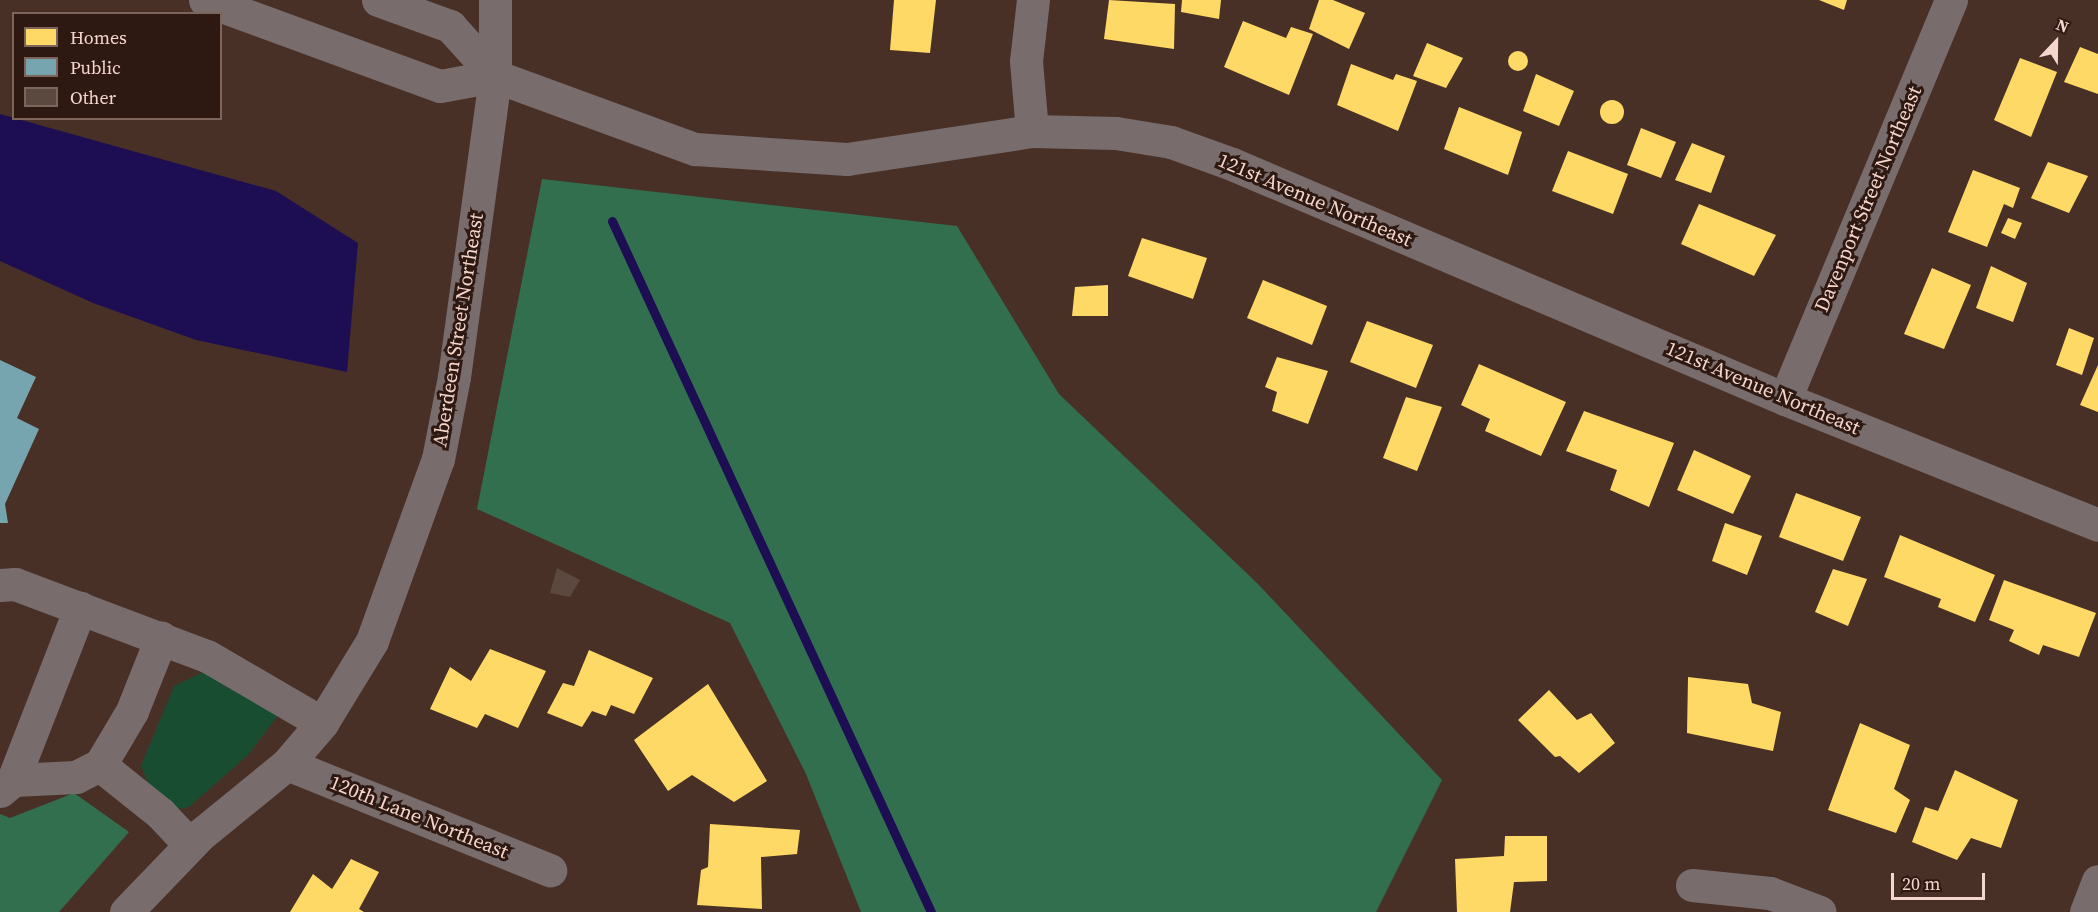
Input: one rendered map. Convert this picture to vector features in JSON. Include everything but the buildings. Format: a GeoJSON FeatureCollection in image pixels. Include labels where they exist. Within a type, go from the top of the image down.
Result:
{"type":"FeatureCollection","features":[{"type":"Feature","properties":{"kind":"street"},"geometry":{"type":"LineString","coordinates":[[205,0],[440,86],[495,76]]}},
{"type":"Feature","properties":{"kind":"street","name":"121st Avenue Northeast"},"geometry":{"type":"LineString","coordinates":[[378,0],[450,26],[495,76],[695,149],[752,156],[847,159],[1032,131],[1116,133],[1149,139],[1232,164],[1785,399],[2098,525]]}},
{"type":"Feature","properties":{"kind":"street","name":"Aberdeen Street Northeast"},"geometry":{"type":"LineString","coordinates":[[126,912],[190,845],[287,764],[322,723],[372,641],[438,459],[454,377],[495,76],[495,0]]}},
{"type":"Feature","properties":{"kind":"street"},"geometry":{"type":"LineString","coordinates":[[1032,131],[1026,61],[1034,0]]}},
{"type":"Feature","properties":{"kind":"street","name":"Davenport Street Northeast"},"geometry":{"type":"LineString","coordinates":[[1785,399],[1951,0]]}},
{"type":"Feature","properties":{"kind":"street"},"geometry":{"type":"LineString","coordinates":[[0,585],[15,584],[207,656],[322,723]]}},
{"type":"Feature","properties":{"kind":"street"},"geometry":{"type":"LineString","coordinates":[[80,608],[7,785],[76,777],[100,765],[132,711],[161,638]]}},
{"type":"Feature","properties":{"kind":"street","name":"120th Lane Northeast"},"geometry":{"type":"LineString","coordinates":[[287,764],[550,870]]}},
{"type":"Feature","properties":{"kind":"street"},"geometry":{"type":"LineString","coordinates":[[100,765],[160,813],[190,845]]}},
{"type":"Feature","properties":{"kind":"street"},"geometry":{"type":"LineString","coordinates":[[2086,912],[2098,881]]}},
{"type":"Feature","properties":{"kind":"street"},"geometry":{"type":"LineString","coordinates":[[1692,885],[1770,892],[1821,912]]}},
{"type":"Feature","properties":{"kind":"green space"},"geometry":{"type":"Polygon","coordinates":[[[542,179],[957,226],[1059,394],[1258,584],[1442,780],[1376,912],[861,912],[806,774],[730,623],[477,509],[542,179]]]}},
{"type":"Feature","properties":{"kind":"green space"},"geometry":{"type":"Polygon","coordinates":[[[207,670],[279,714],[248,755],[189,807],[160,813],[141,766],[174,686],[207,670]]]}},
{"type":"Feature","properties":{"kind":"green space"},"geometry":{"type":"Polygon","coordinates":[[[74,793],[129,832],[59,912],[0,912],[0,814],[10,818],[74,793]]]}},
{"type":"Feature","properties":{"kind":"shaded area"},"geometry":{"type":"Polygon","coordinates":[[[0,114],[12,117],[12,120],[22,120],[276,191],[358,243],[347,372],[196,340],[93,303],[0,261],[0,114]]]}},
{"type":"Feature","properties":{"kind":"waterway"},"geometry":{"type":"LineString","coordinates":[[612,221],[931,912]]}}]}
